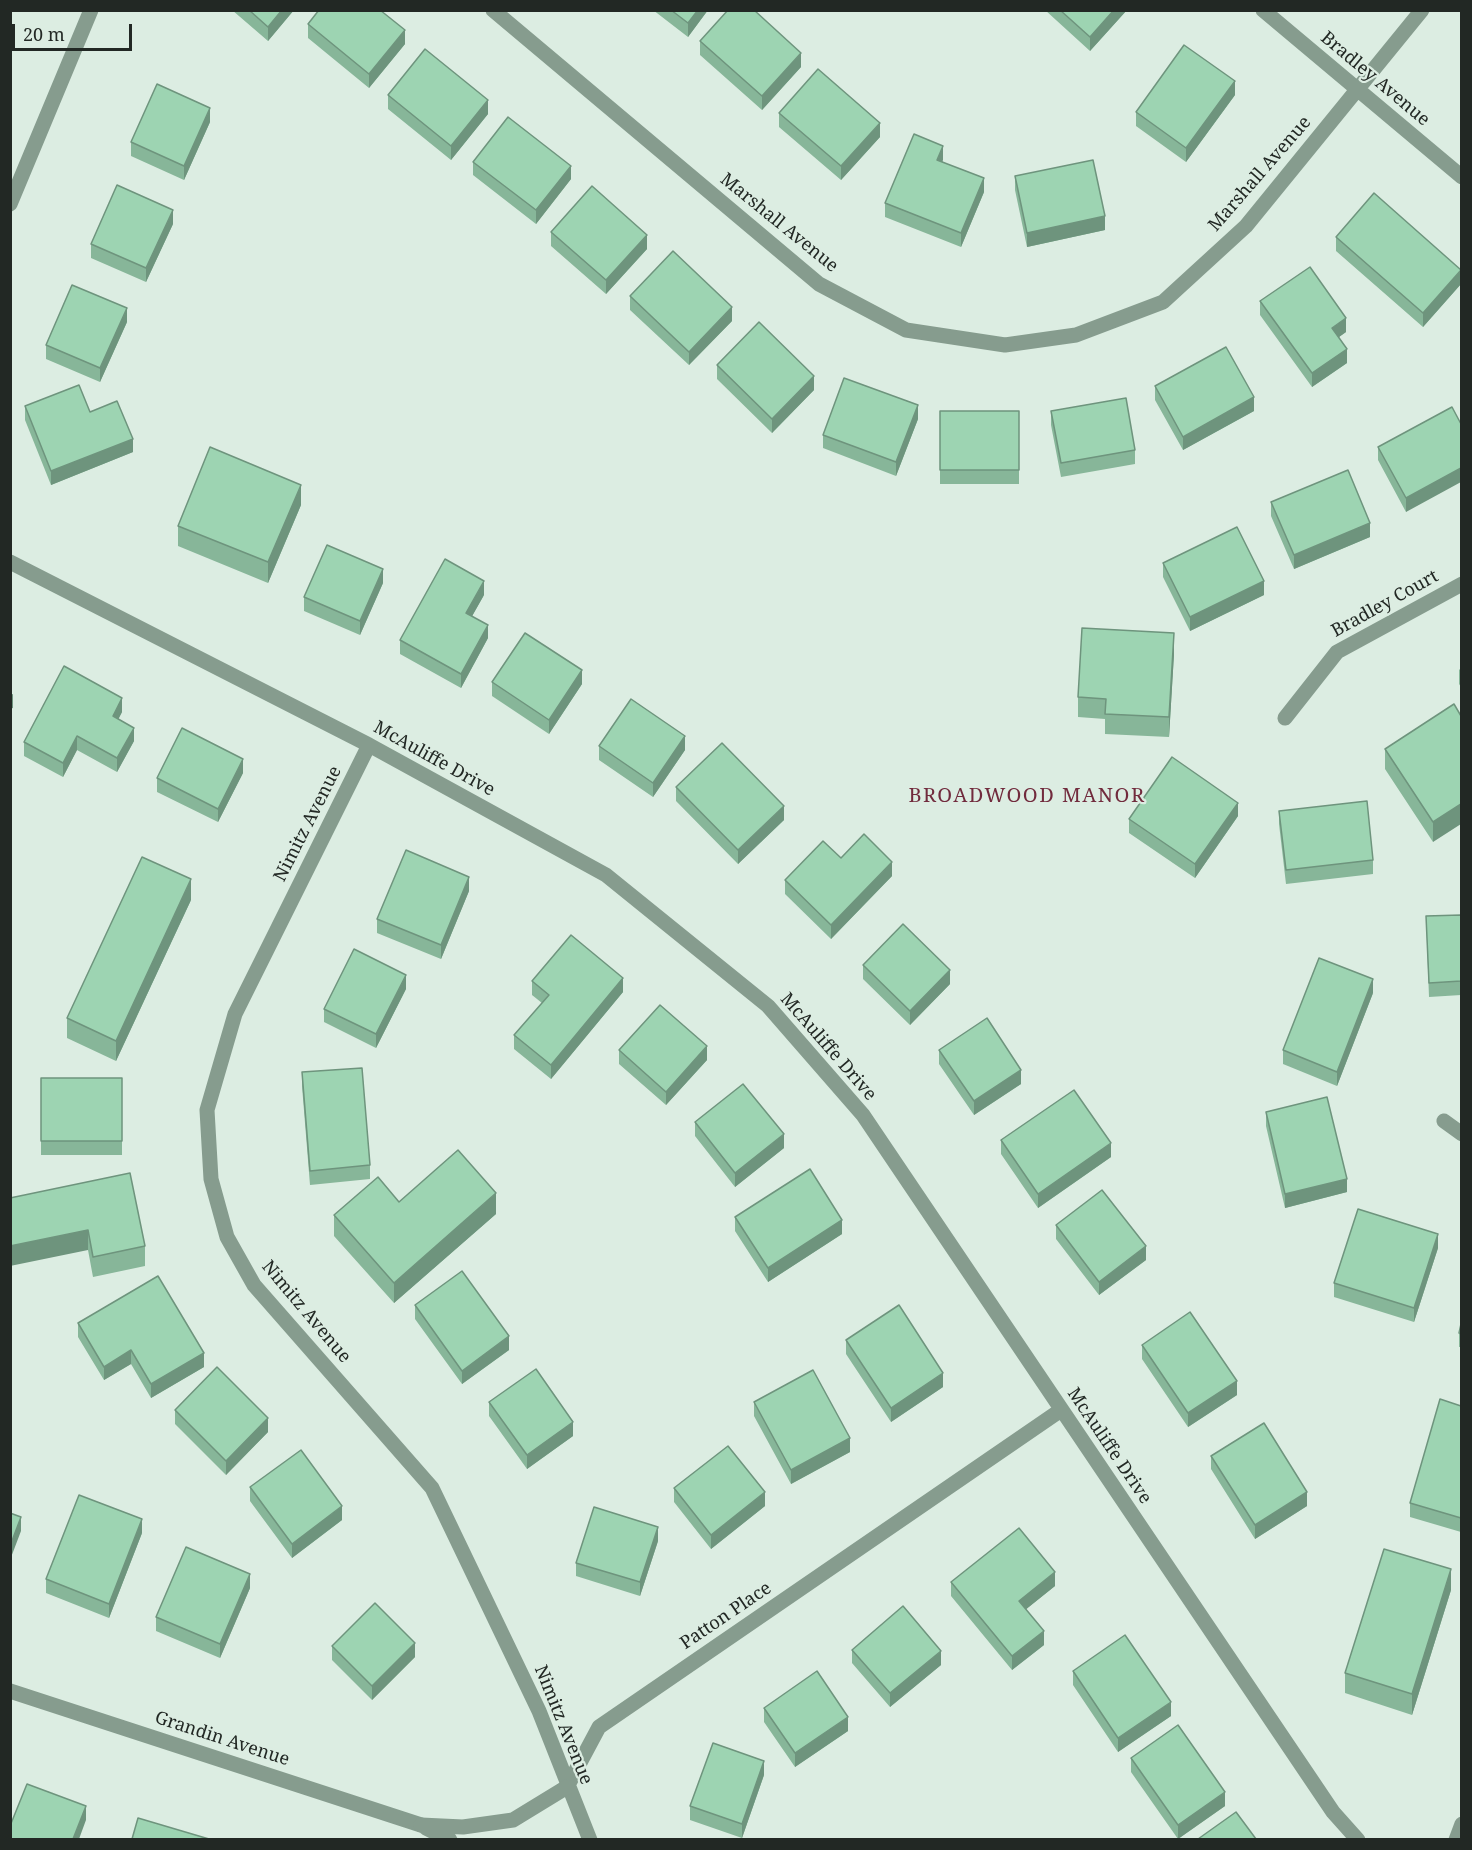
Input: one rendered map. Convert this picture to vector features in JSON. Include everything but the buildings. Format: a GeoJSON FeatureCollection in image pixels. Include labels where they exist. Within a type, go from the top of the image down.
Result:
{"type":"FeatureCollection","features":[{"type":"Feature","properties":{"kind":"street"},"geometry":{"type":"LineString","coordinates":[[10,204],[91,10]]}},
{"type":"Feature","properties":{"kind":"street","name":"Marshall Avenue"},"geometry":{"type":"LineString","coordinates":[[493,10],[819,284],[906,330],[1005,345],[1076,335],[1163,302],[1246,226],[1422,10]]}},
{"type":"Feature","properties":{"kind":"street","name":"Bradley Avenue"},"geometry":{"type":"LineString","coordinates":[[1263,10],[1461,177]]}},
{"type":"Feature","properties":{"kind":"street","name":"McAuliffe Drive"},"geometry":{"type":"LineString","coordinates":[[10,562],[369,745],[606,875],[768,1006],[863,1115],[1333,1812],[1358,1839]]}},
{"type":"Feature","properties":{"kind":"street","name":"Bradley Court"},"geometry":{"type":"LineString","coordinates":[[1285,717],[1337,652],[1461,584]]}},
{"type":"Feature","properties":{"kind":"street","name":"Nimitz Avenue"},"geometry":{"type":"LineString","coordinates":[[369,745],[235,1014],[207,1110],[211,1179],[227,1237],[254,1286],[432,1488],[539,1711],[567,1787],[590,1839]]}},
{"type":"Feature","properties":{"kind":"street"},"geometry":{"type":"LineString","coordinates":[[1444,1121],[1461,1134]]}},
{"type":"Feature","properties":{"kind":"street","name":"Patton Place"},"geometry":{"type":"LineString","coordinates":[[567,1787],[599,1726],[1061,1410]]}},
{"type":"Feature","properties":{"kind":"street","name":"Grandin Avenue"},"geometry":{"type":"LineString","coordinates":[[10,1691],[421,1825]]}},
{"type":"Feature","properties":{"kind":"street"},"geometry":{"type":"LineString","coordinates":[[421,1825],[463,1827],[513,1820],[567,1787]]}},
{"type":"Feature","properties":{"kind":"street"},"geometry":{"type":"LineString","coordinates":[[1456,1839],[1461,1824]]}},
{"type":"Feature","properties":{"kind":"street"},"geometry":{"type":"LineString","coordinates":[[421,1825],[450,1839]]}},
{"type":"Feature","properties":{"kind":"district","name":"BROADWOOD MANOR"},"geometry":{"type":"Point","coordinates":[1027,796]}}]}
